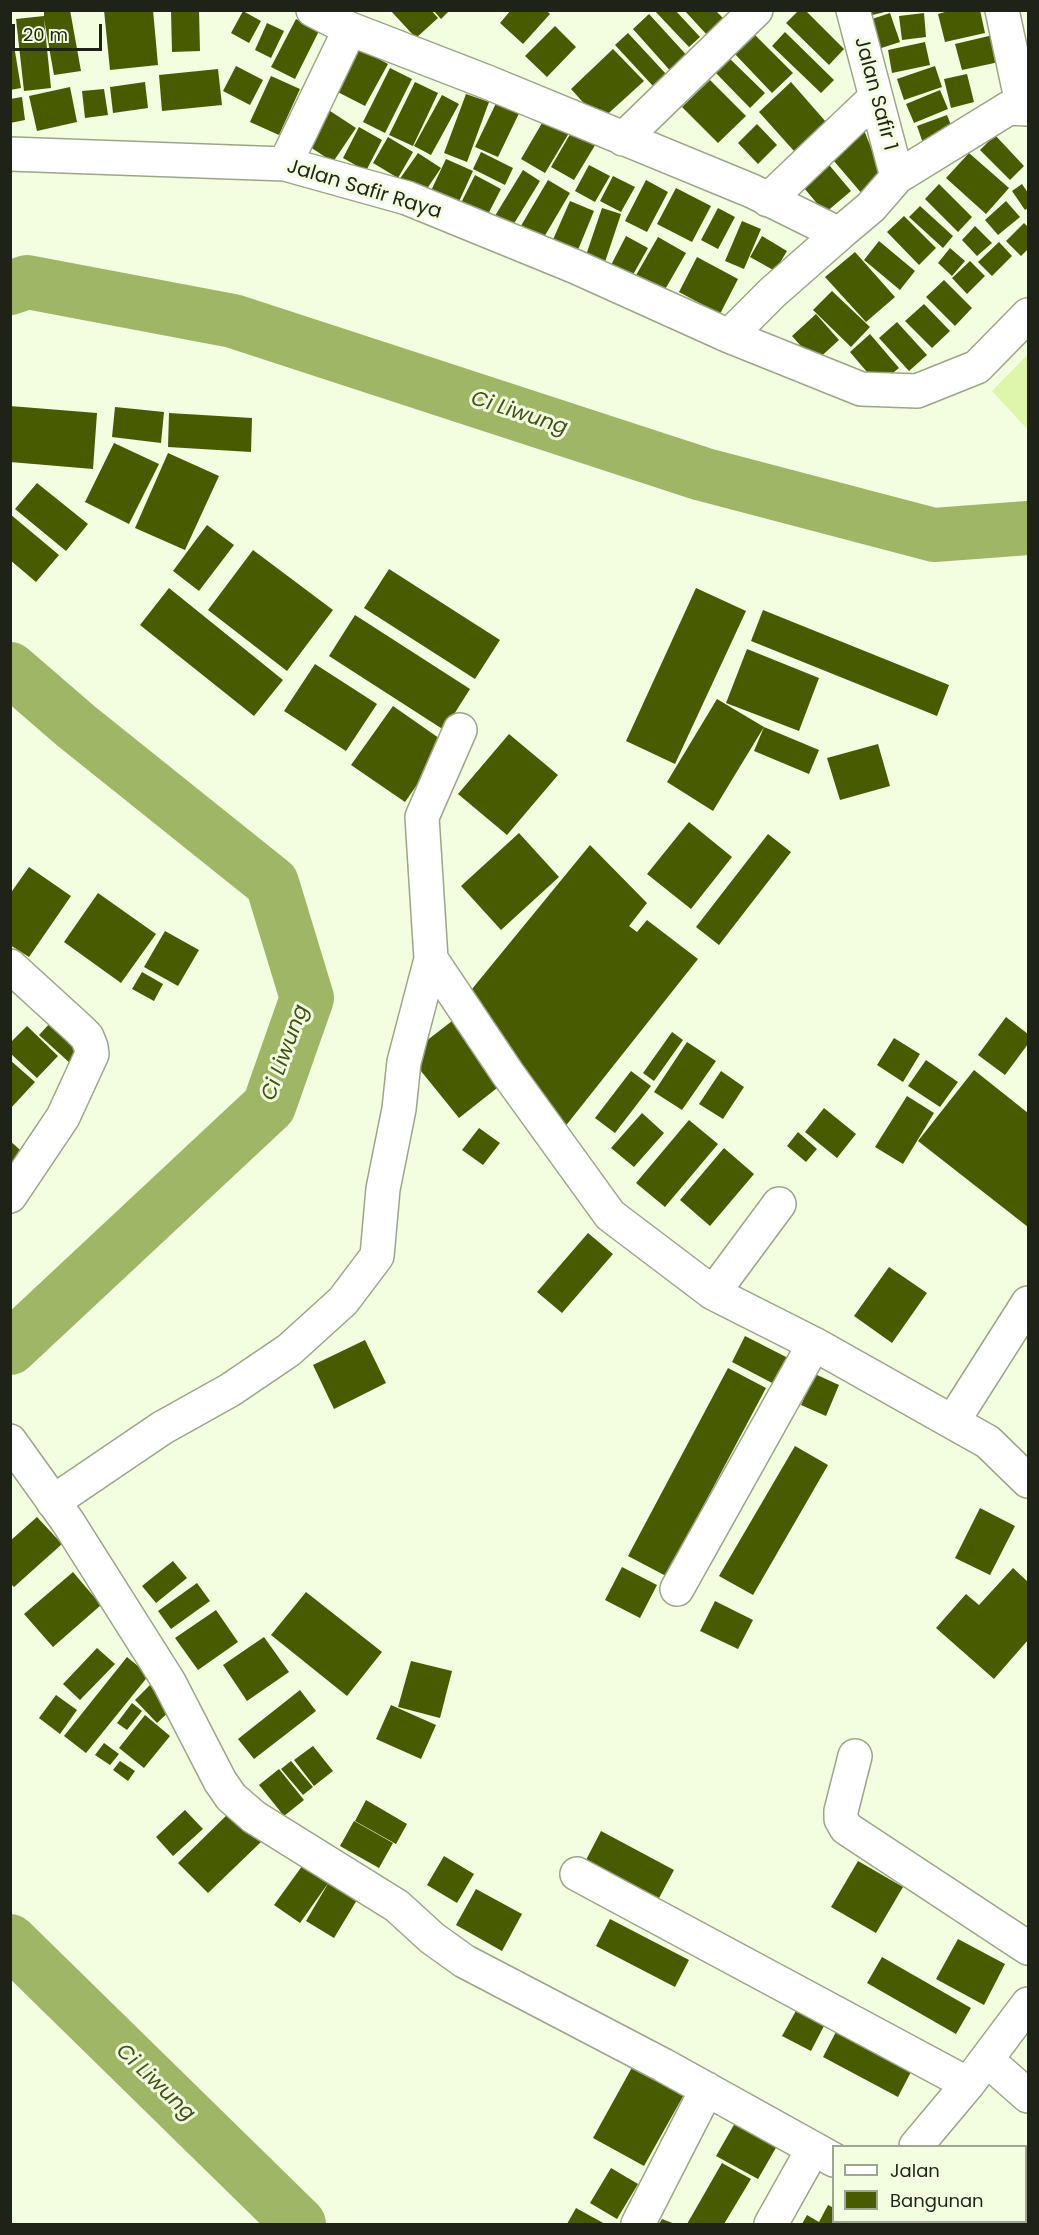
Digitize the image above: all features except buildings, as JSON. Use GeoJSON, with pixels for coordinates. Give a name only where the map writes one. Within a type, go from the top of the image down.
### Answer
{"type":"FeatureCollection","features":[{"type":"Feature","properties":{"kind":"street"},"geometry":{"type":"LineString","coordinates":[[623,139],[756,10]]}},
{"type":"Feature","properties":{"kind":"street","name":"Jalan Safir 1"},"geometry":{"type":"LineString","coordinates":[[853,10],[897,177]]}},
{"type":"Feature","properties":{"kind":"street"},"geometry":{"type":"LineString","coordinates":[[729,336],[772,293],[871,207],[897,177],[1009,108],[1026,108],[1002,10]]}},
{"type":"Feature","properties":{"kind":"street"},"geometry":{"type":"LineString","coordinates":[[285,164],[327,16],[752,191],[839,234]]}},
{"type":"Feature","properties":{"kind":"street"},"geometry":{"type":"LineString","coordinates":[[768,200],[876,97]]}},
{"type":"Feature","properties":{"kind":"street","name":"Jalan Safir Raya"},"geometry":{"type":"LineString","coordinates":[[10,154],[285,164],[407,198],[576,267],[729,336],[861,388],[916,391],[977,367],[1029,315]]}},
{"type":"Feature","properties":{"kind":"street"},"geometry":{"type":"LineString","coordinates":[[53,1502],[162,1428],[230,1390],[289,1350],[343,1301],[377,1256],[383,1189],[399,1109],[404,1062],[432,959],[422,817],[460,730]]}},
{"type":"Feature","properties":{"kind":"street"},"geometry":{"type":"LineString","coordinates":[[432,959],[508,1074],[610,1215],[713,1293],[814,1344],[953,1420],[988,1442],[1029,1481]]}},
{"type":"Feature","properties":{"kind":"street"},"geometry":{"type":"LineString","coordinates":[[10,966],[87,1037],[92,1054],[63,1117],[10,1196]]}},
{"type":"Feature","properties":{"kind":"street"},"geometry":{"type":"LineString","coordinates":[[713,1293],[779,1204]]}},
{"type":"Feature","properties":{"kind":"street"},"geometry":{"type":"LineString","coordinates":[[953,1420],[1029,1303]]}},
{"type":"Feature","properties":{"kind":"street"},"geometry":{"type":"LineString","coordinates":[[677,1589],[814,1344]]}},
{"type":"Feature","properties":{"kind":"street"},"geometry":{"type":"LineString","coordinates":[[10,1441],[97,1566],[169,1682],[220,1781],[231,1797],[254,1817],[397,1906],[432,1938],[464,1961],[707,2089],[823,2155],[771,2224]]}},
{"type":"Feature","properties":{"kind":"street"},"geometry":{"type":"LineString","coordinates":[[855,1755],[841,1811],[841,1819],[846,1828],[1029,1948]]}},
{"type":"Feature","properties":{"kind":"street"},"geometry":{"type":"LineString","coordinates":[[577,1874],[1029,2096]]}},
{"type":"Feature","properties":{"kind":"street"},"geometry":{"type":"LineString","coordinates":[[917,2145],[1029,2004]]}},
{"type":"Feature","properties":{"kind":"street"},"geometry":{"type":"LineString","coordinates":[[638,2224],[707,2089]]}},
{"type":"Feature","properties":{"kind":"green space"},"geometry":{"type":"Polygon","coordinates":[[[1028,354],[1028,430],[992,391],[1028,354]]]}},
{"type":"Feature","properties":{"kind":"waterway","name":"Ci Liwung"},"geometry":{"type":"LineString","coordinates":[[10,288],[27,282],[233,321],[702,474],[934,535],[1028,528]]}},
{"type":"Feature","properties":{"kind":"waterway","name":"Ci Liwung"},"geometry":{"type":"LineString","coordinates":[[10,669],[76,726],[272,883],[307,998],[269,1106],[10,1348]]}},
{"type":"Feature","properties":{"kind":"waterway","name":"Ci Liwung"},"geometry":{"type":"LineString","coordinates":[[10,1941],[299,2224]]}}]}
